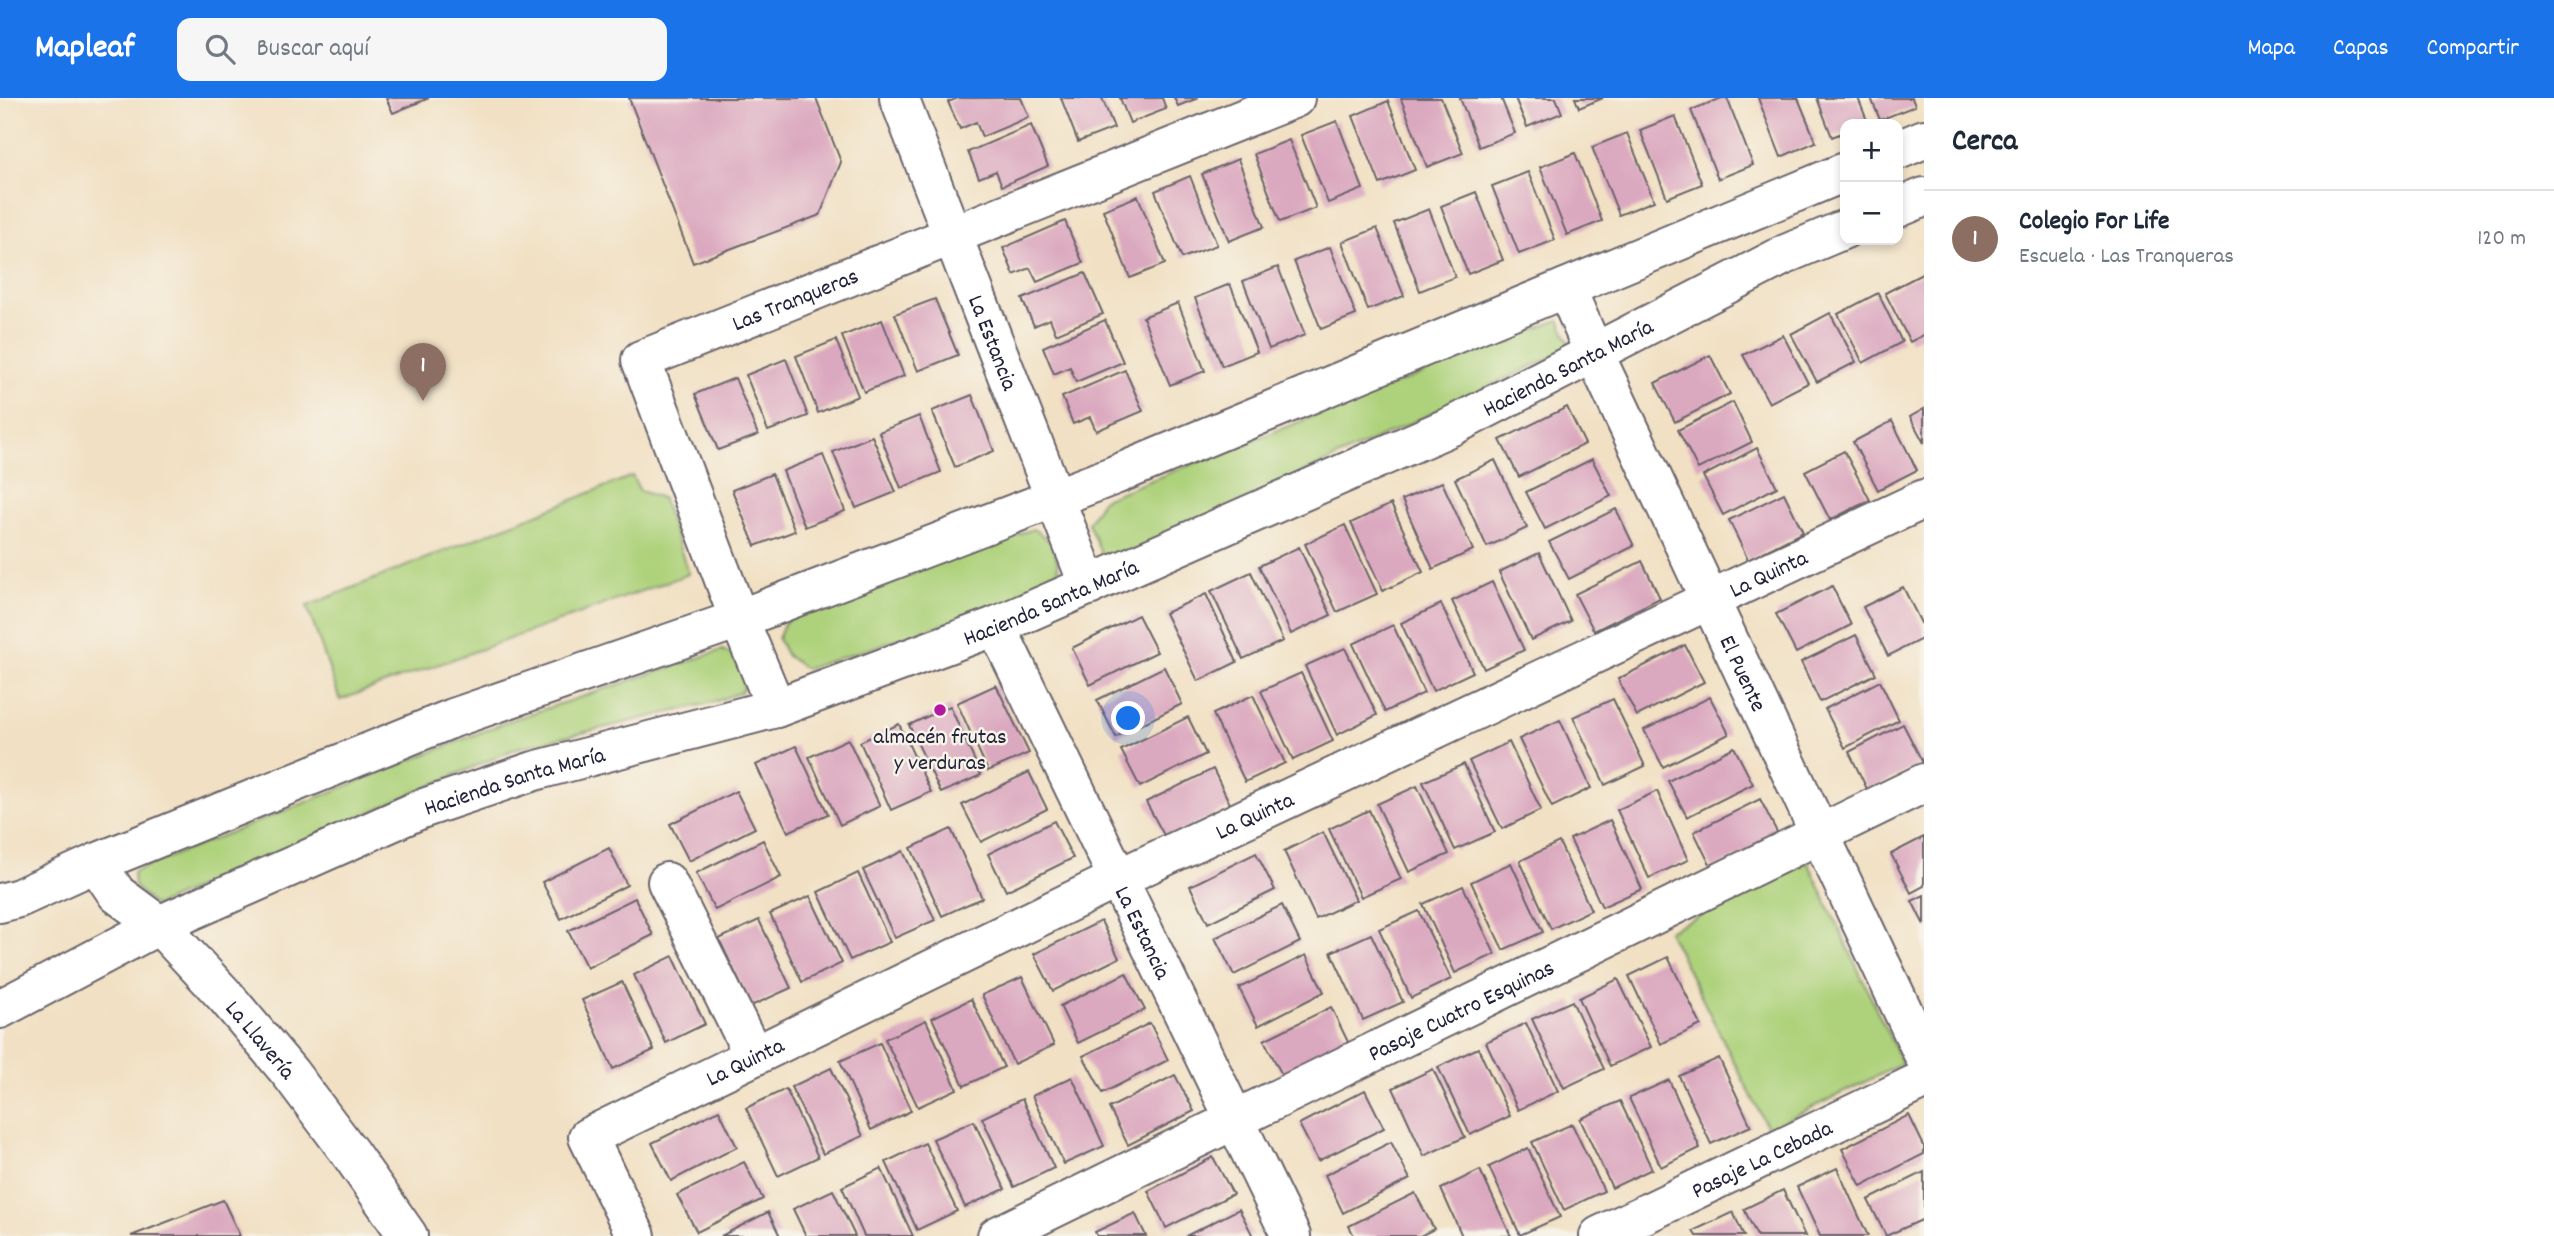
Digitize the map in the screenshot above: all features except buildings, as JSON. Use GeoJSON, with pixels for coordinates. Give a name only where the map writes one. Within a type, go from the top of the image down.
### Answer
{"type":"FeatureCollection","features":[{"type":"Feature","properties":{"kind":"street","name":"La Estancia"},"geometry":{"type":"LineString","coordinates":[[899,98],[1089,586]]}},
{"type":"Feature","properties":{"kind":"street","name":"Las Tranqueras"},"geometry":{"type":"LineString","coordinates":[[776,708],[738,619],[641,360],[1295,98]]}},
{"type":"Feature","properties":{"kind":"street"},"geometry":{"type":"LineString","coordinates":[[1903,148],[1924,139]]}},
{"type":"Feature","properties":{"kind":"street"},"geometry":{"type":"LineString","coordinates":[[0,903],[19,898],[96,863],[453,718],[738,619],[1055,498],[1840,174]]}},
{"type":"Feature","properties":{"kind":"street"},"geometry":{"type":"LineString","coordinates":[[1903,206],[1924,197]]}},
{"type":"Feature","properties":{"kind":"street","name":"Hacienda Santa María"},"geometry":{"type":"LineString","coordinates":[[0,1009],[159,925],[421,810],[534,771],[776,708],[996,626],[1454,425],[1788,253],[1840,231]]}},
{"type":"Feature","properties":{"kind":"street","name":"El Puente"},"geometry":{"type":"LineString","coordinates":[[1566,288],[1924,1056]]}},
{"type":"Feature","properties":{"kind":"street","name":"La Quinta"},"geometry":{"type":"LineString","coordinates":[[636,1236],[588,1137],[1117,879],[1924,499]]}},
{"type":"Feature","properties":{"kind":"street","name":"La Estancia"},"geometry":{"type":"LineString","coordinates":[[996,626],[1291,1236]]}},
{"type":"Feature","properties":{"kind":"street","name":"Pasaje Cuatro Esquinas"},"geometry":{"type":"LineString","coordinates":[[997,1236],[1924,783]]}},
{"type":"Feature","properties":{"kind":"street","name":"La Llavería"},"geometry":{"type":"LineString","coordinates":[[96,863],[117,894],[159,925],[226,997],[290,1073],[408,1236]]}},
{"type":"Feature","properties":{"kind":"street"},"geometry":{"type":"LineString","coordinates":[[667,882],[754,1056]]}},
{"type":"Feature","properties":{"kind":"street","name":"Pasaje La Cebada"},"geometry":{"type":"LineString","coordinates":[[1599,1236],[1924,1080]]}},
{"type":"Feature","properties":{"kind":"green space"},"geometry":{"type":"Polygon","coordinates":[[[1559,320],[1572,348],[1122,557],[1102,555],[1088,523],[1103,499],[1559,320]]]}},
{"type":"Feature","properties":{"kind":"green space"},"geometry":{"type":"Polygon","coordinates":[[[632,476],[640,491],[662,498],[689,574],[340,700],[307,606],[632,476]]]}},
{"type":"Feature","properties":{"kind":"green space"},"geometry":{"type":"Polygon","coordinates":[[[1033,529],[1053,547],[1059,574],[1040,593],[806,669],[787,656],[778,639],[785,622],[811,606],[1033,529]]]}},
{"type":"Feature","properties":{"kind":"green space"},"geometry":{"type":"Polygon","coordinates":[[[722,650],[741,659],[750,674],[741,692],[714,702],[517,748],[155,906],[134,886],[133,872],[162,860],[509,721],[722,650]]]}},
{"type":"Feature","properties":{"kind":"green space"},"geometry":{"type":"Polygon","coordinates":[[[1808,862],[1902,1064],[1768,1129],[1668,931],[1808,862]]]}},
{"type":"Feature","properties":{"kind":"place","name":"Colegio For Life"},"geometry":{"type":"Point","coordinates":[423,401]}},
{"type":"Feature","properties":{"kind":"place","name":"almacén frutas y verduras"},"geometry":{"type":"Point","coordinates":[940,710]}}]}
